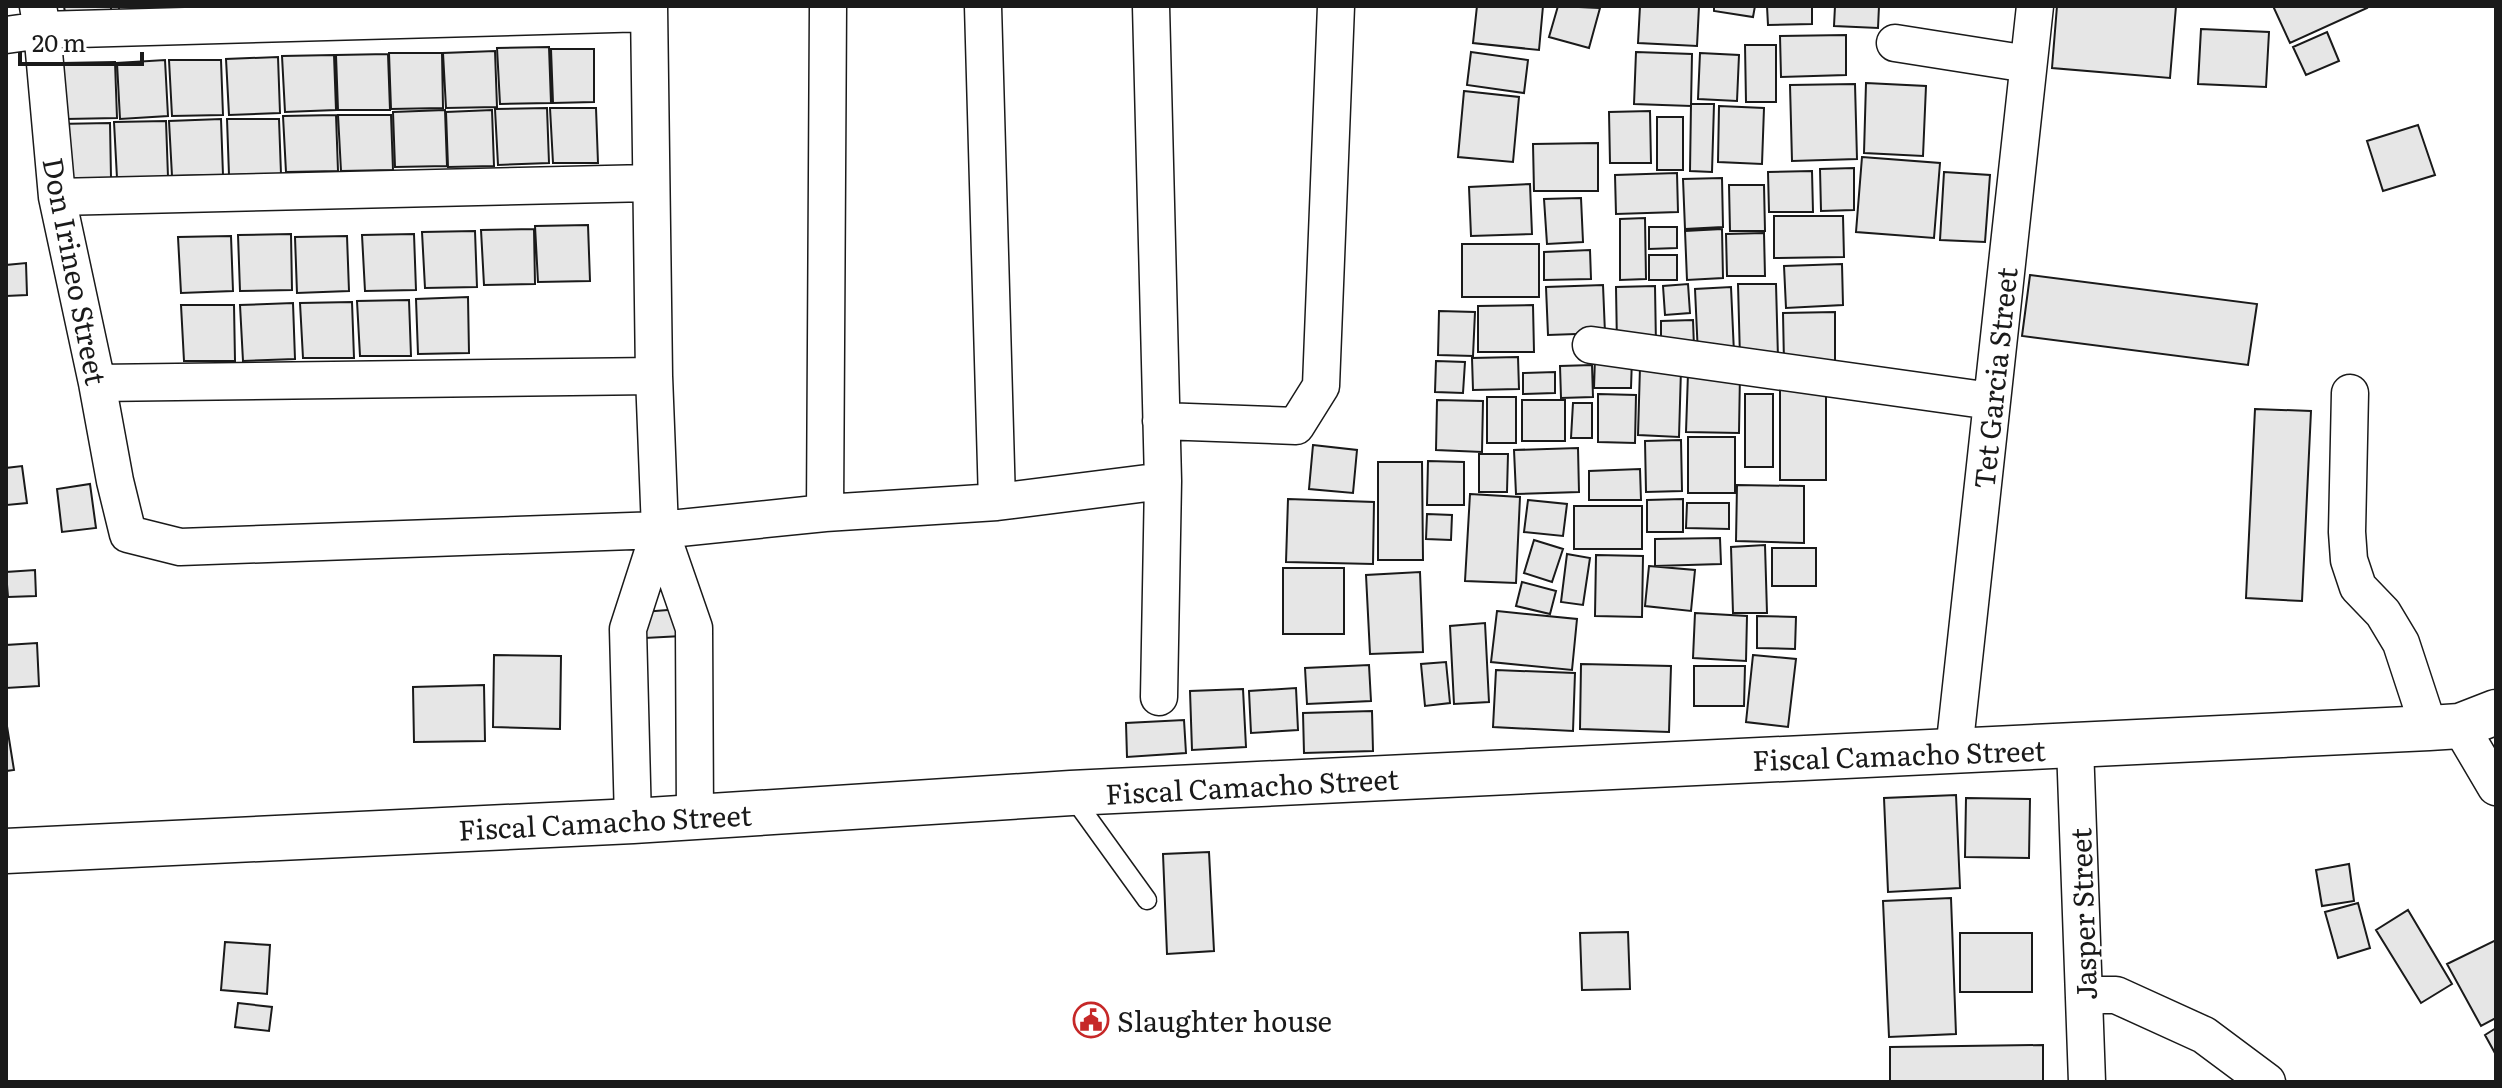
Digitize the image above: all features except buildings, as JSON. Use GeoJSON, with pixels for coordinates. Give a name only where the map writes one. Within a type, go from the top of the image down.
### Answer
{"type":"FeatureCollection","features":[{"type":"Feature","properties":{"kind":"street"},"geometry":{"type":"LineString","coordinates":[[825,513],[828,6]]}},
{"type":"Feature","properties":{"kind":"street"},"geometry":{"type":"LineString","coordinates":[[983,6],[997,502]]}},
{"type":"Feature","properties":{"kind":"street"},"geometry":{"type":"LineString","coordinates":[[1151,6],[1163,481],[1159,697]]}},
{"type":"Feature","properties":{"kind":"street"},"geometry":{"type":"LineString","coordinates":[[1161,421],[1296,426],[1321,386],[1336,6]]}},
{"type":"Feature","properties":{"kind":"street","name":"Tet Garcia Street"},"geometry":{"type":"LineString","coordinates":[[1954,751],[2035,6]]}},
{"type":"Feature","properties":{"kind":"street"},"geometry":{"type":"LineString","coordinates":[[6,35],[40,18],[649,9],[654,376],[660,530],[694,628],[695,817]]}},
{"type":"Feature","properties":{"kind":"street","name":"Don Irineo Street"},"geometry":{"type":"LineString","coordinates":[[40,18],[57,197],[128,534],[180,547],[660,530]]}},
{"type":"Feature","properties":{"kind":"street"},"geometry":{"type":"LineString","coordinates":[[1895,43],[2028,64]]}},
{"type":"Feature","properties":{"kind":"street"},"geometry":{"type":"LineString","coordinates":[[57,197],[650,183]]}},
{"type":"Feature","properties":{"kind":"street"},"geometry":{"type":"LineString","coordinates":[[1591,345],[1991,401]]}},
{"type":"Feature","properties":{"kind":"street"},"geometry":{"type":"LineString","coordinates":[[97,383],[654,376]]}},
{"type":"Feature","properties":{"kind":"street"},"geometry":{"type":"LineString","coordinates":[[2350,393],[2347,532],[2349,560],[2358,587],[2383,613],[2401,643],[2462,722],[2496,787]]}},
{"type":"Feature","properties":{"kind":"street"},"geometry":{"type":"LineString","coordinates":[[660,530],[825,513],[997,502],[1163,481]]}},
{"type":"Feature","properties":{"kind":"street"},"geometry":{"type":"LineString","coordinates":[[633,821],[628,629],[660,530]]}},
{"type":"Feature","properties":{"kind":"street","name":"Fiscal Camacho Street"},"geometry":{"type":"LineString","coordinates":[[6,851],[633,821],[1071,793],[2075,746],[2462,722]]}},
{"type":"Feature","properties":{"kind":"street","name":"Jasper Street"},"geometry":{"type":"LineString","coordinates":[[2075,746],[2087,1082]]}},
{"type":"Feature","properties":{"kind":"street"},"geometry":{"type":"LineString","coordinates":[[2085,999],[2116,995],[2204,1035],[2267,1082]]}},
{"type":"Feature","properties":{"kind":"lane"},"geometry":{"type":"LineString","coordinates":[[1071,793],[1147,900]]}},
{"type":"Feature","properties":{"kind":"place","name":"Slaughter house"},"geometry":{"type":"Point","coordinates":[1091,1020]}}]}
